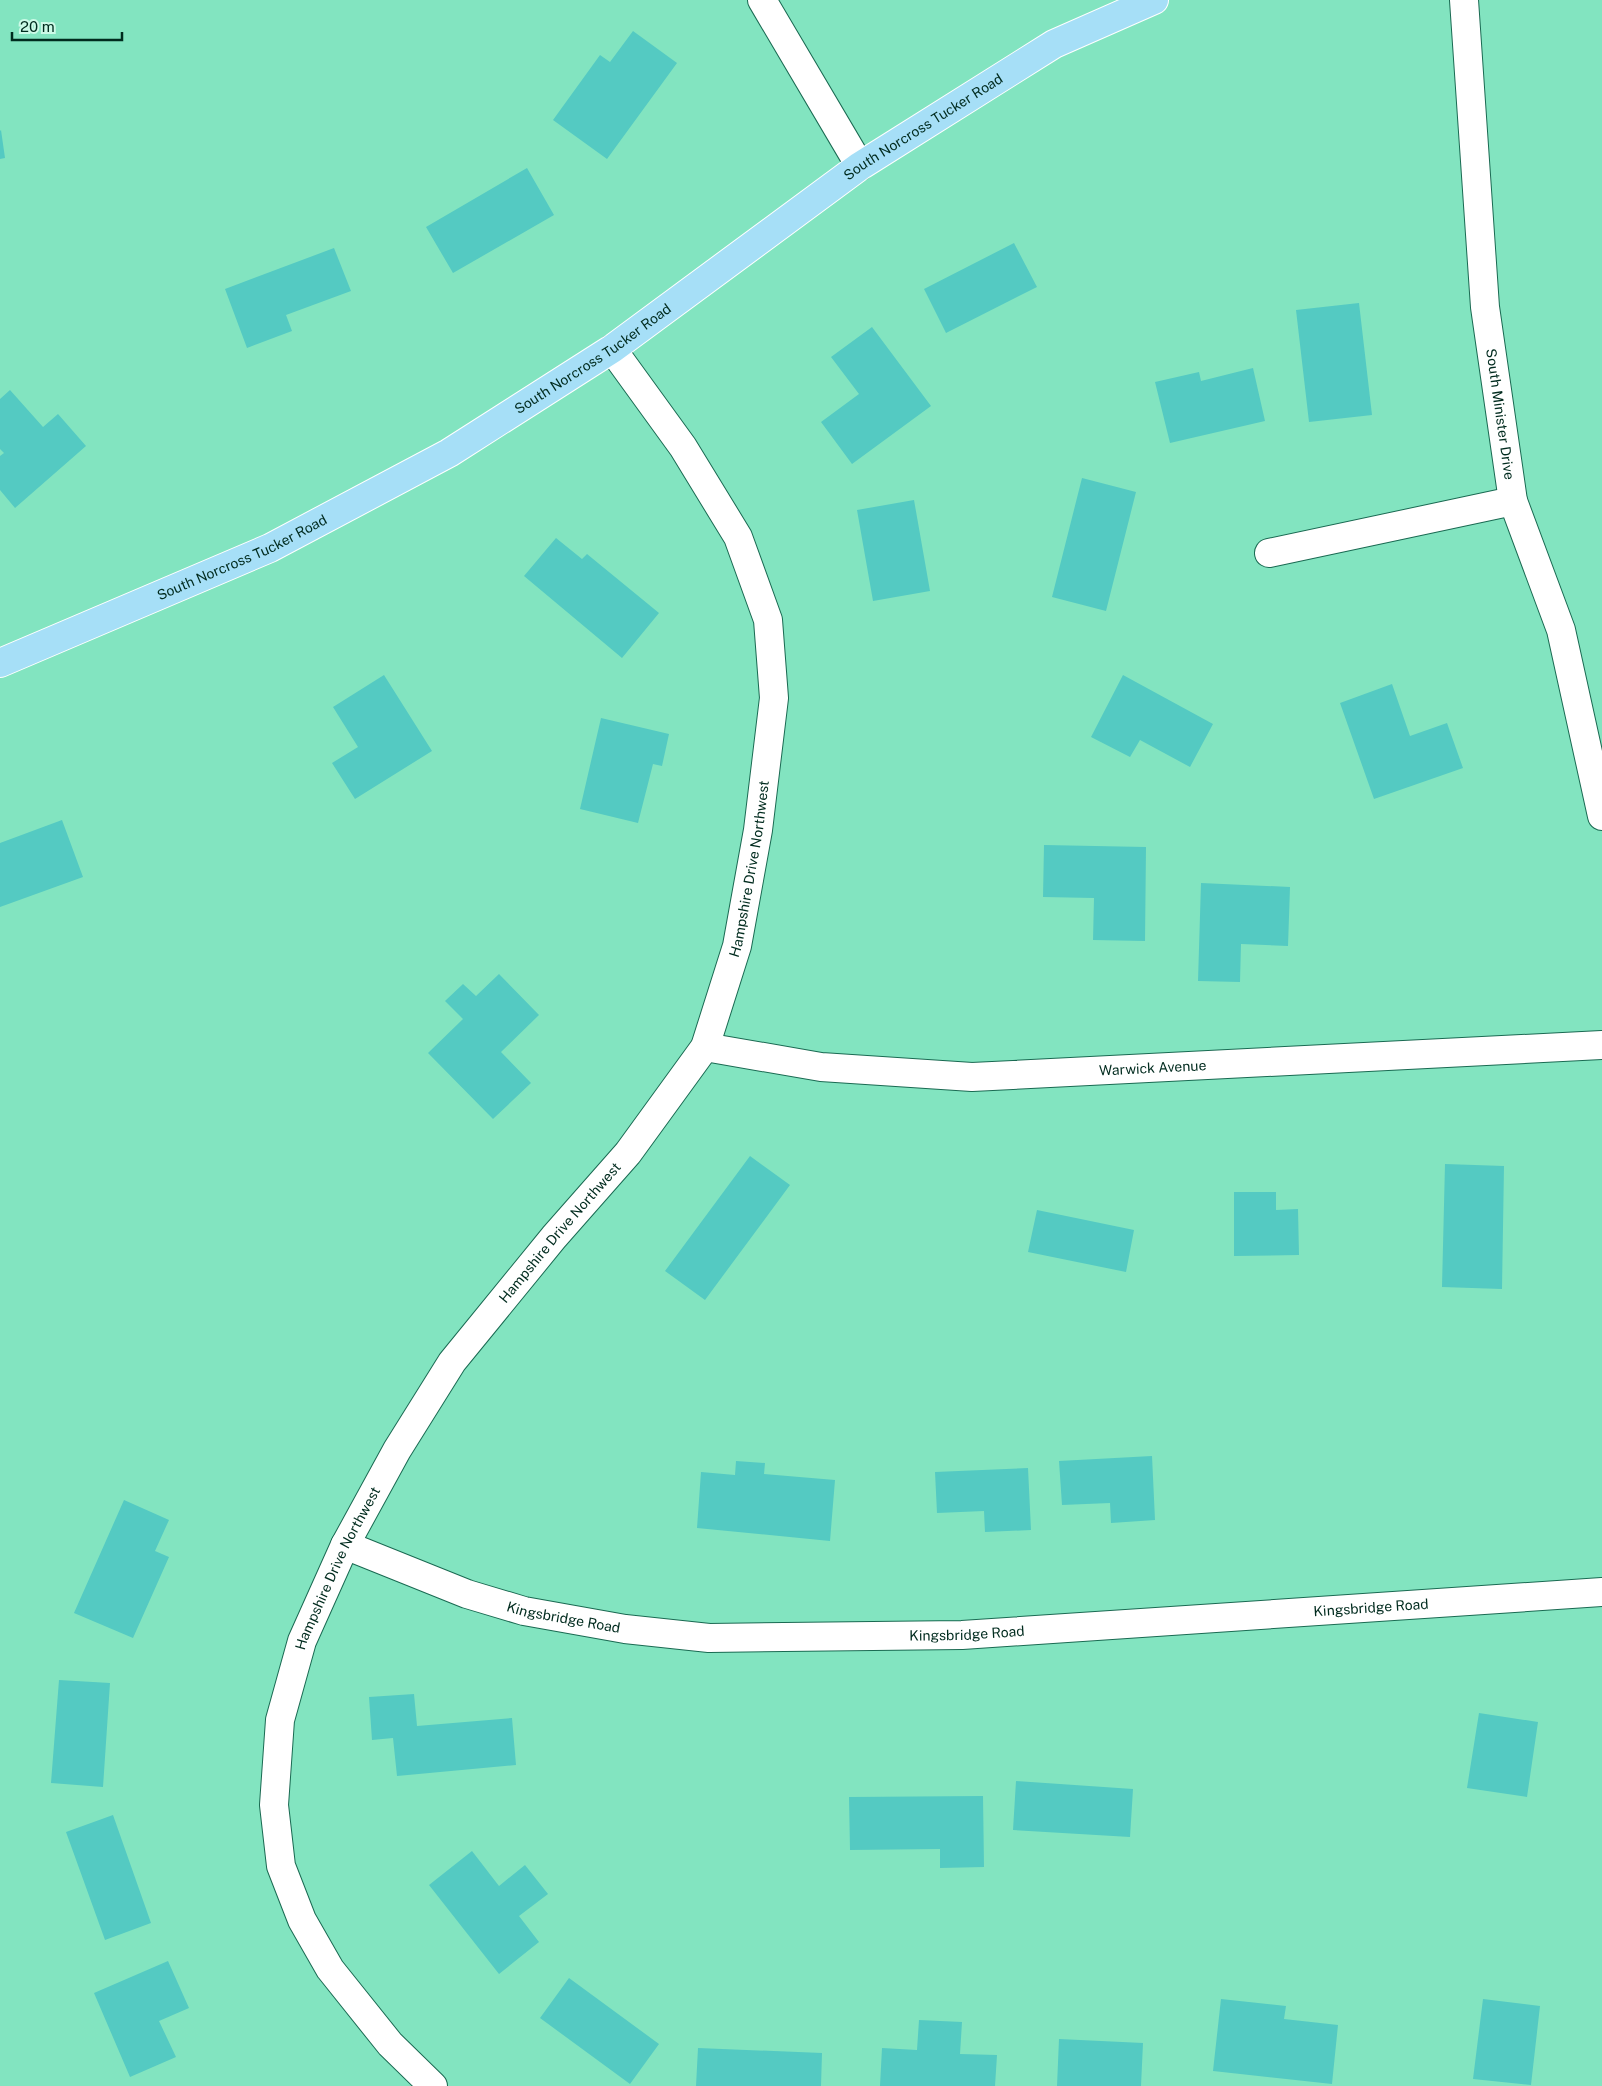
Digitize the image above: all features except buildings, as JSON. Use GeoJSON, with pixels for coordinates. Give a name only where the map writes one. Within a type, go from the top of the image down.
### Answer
{"type":"FeatureCollection","features":[{"type":"Feature","properties":{"kind":"main road","name":"South Norcross Tucker Road"},"geometry":{"type":"LineString","coordinates":[[0,663],[270,548],[449,454],[612,349],[860,166],[1054,44],[1154,0]]}},
{"type":"Feature","properties":{"kind":"street"},"geometry":{"type":"LineString","coordinates":[[762,0],[860,166]]}},
{"type":"Feature","properties":{"kind":"street","name":"South Minister Drive"},"geometry":{"type":"LineString","coordinates":[[1464,0],[1485,307],[1514,500],[1560,630],[1602,816]]}},
{"type":"Feature","properties":{"kind":"street","name":"Hampshire Drive Northwest"},"geometry":{"type":"LineString","coordinates":[[432,2086],[390,2044],[330,1968],[302,1920],[281,1866],[274,1805],[280,1720],[302,1641],[345,1545],[397,1450],[452,1362],[554,1237],[628,1153],[705,1047],[737,946],[758,830],[774,698],[768,620],[738,537],[683,447],[612,349]]}},
{"type":"Feature","properties":{"kind":"street"},"geometry":{"type":"LineString","coordinates":[[1269,553],[1514,500]]}},
{"type":"Feature","properties":{"kind":"street","name":"Warwick Avenue"},"geometry":{"type":"LineString","coordinates":[[705,1047],[821,1067],[972,1077],[1602,1045]]}},
{"type":"Feature","properties":{"kind":"street","name":"Kingsbridge Road"},"geometry":{"type":"LineString","coordinates":[[345,1545],[467,1594],[524,1611],[625,1629],[710,1638],[962,1635],[1602,1592]]}}]}
